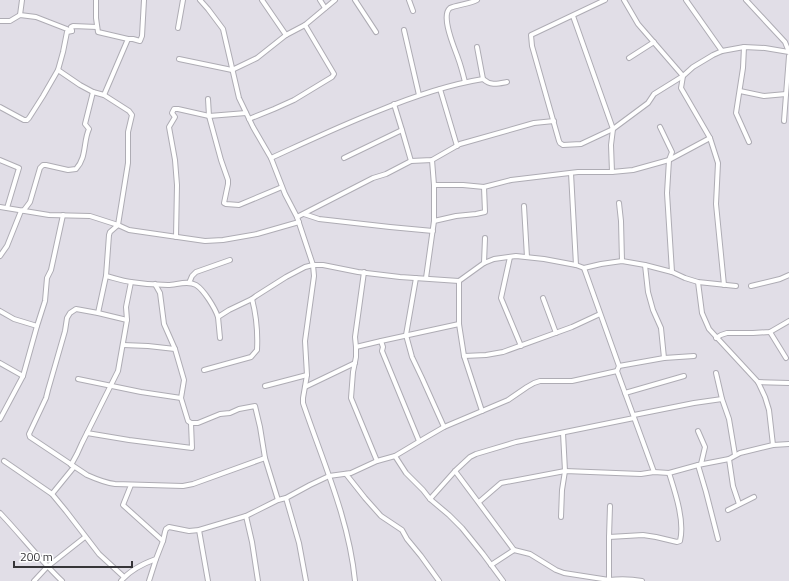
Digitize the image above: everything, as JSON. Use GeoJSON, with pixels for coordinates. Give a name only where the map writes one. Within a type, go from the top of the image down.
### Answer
{"type":"FeatureCollection","features":[{"type":"Feature","properties":{"kind":"street"},"geometry":{"type":"LineString","coordinates":[[20,15],[22,0]]}},
{"type":"Feature","properties":{"kind":"street"},"geometry":{"type":"LineString","coordinates":[[96,0],[97,31],[99,33],[128,40],[133,39],[140,41],[142,39],[144,0]]}},
{"type":"Feature","properties":{"kind":"street"},"geometry":{"type":"LineString","coordinates":[[178,28],[183,0]]}},
{"type":"Feature","properties":{"kind":"street"},"geometry":{"type":"LineString","coordinates":[[200,0],[223,29],[240,98],[249,119],[271,158],[282,187],[298,219],[313,265],[314,276],[305,341],[307,375],[303,403],[344,522],[352,557],[355,581]]}},
{"type":"Feature","properties":{"kind":"street"},"geometry":{"type":"LineString","coordinates":[[262,0],[286,36]]}},
{"type":"Feature","properties":{"kind":"street"},"geometry":{"type":"LineString","coordinates":[[320,0],[325,8]]}},
{"type":"Feature","properties":{"kind":"street"},"geometry":{"type":"LineString","coordinates":[[180,59],[232,70],[257,58],[286,36],[305,25],[335,0]]}},
{"type":"Feature","properties":{"kind":"street"},"geometry":{"type":"LineString","coordinates":[[355,0],[376,32]]}},
{"type":"Feature","properties":{"kind":"street"},"geometry":{"type":"LineString","coordinates":[[408,0],[413,11]]}},
{"type":"Feature","properties":{"kind":"street"},"geometry":{"type":"LineString","coordinates":[[465,82],[450,35],[447,13],[450,8],[477,0]]}},
{"type":"Feature","properties":{"kind":"street"},"geometry":{"type":"LineString","coordinates":[[605,0],[531,35],[532,46],[560,143],[563,145],[581,144],[613,129],[648,103],[654,94],[683,76],[693,67],[713,54],[731,48],[744,47],[765,48],[789,52]]}},
{"type":"Feature","properties":{"kind":"street"},"geometry":{"type":"LineString","coordinates":[[624,0],[638,24],[683,76],[682,88],[710,138],[718,163],[716,204],[724,285]]}},
{"type":"Feature","properties":{"kind":"street"},"geometry":{"type":"LineString","coordinates":[[686,0],[722,51]]}},
{"type":"Feature","properties":{"kind":"street"},"geometry":{"type":"LineString","coordinates":[[746,0],[785,42],[789,52]]}},
{"type":"Feature","properties":{"kind":"street"},"geometry":{"type":"LineString","coordinates":[[0,21],[10,21],[20,15],[36,17],[72,31]]}},
{"type":"Feature","properties":{"kind":"street"},"geometry":{"type":"LineString","coordinates":[[573,16],[613,129],[611,145],[612,172]]}},
{"type":"Feature","properties":{"kind":"street"},"geometry":{"type":"LineString","coordinates":[[249,119],[294,100],[332,77],[334,74],[305,25]]}},
{"type":"Feature","properties":{"kind":"street"},"geometry":{"type":"LineString","coordinates":[[72,31],[71,27],[73,26],[97,27]]}},
{"type":"Feature","properties":{"kind":"street"},"geometry":{"type":"LineString","coordinates":[[404,30],[419,95]]}},
{"type":"Feature","properties":{"kind":"street"},"geometry":{"type":"LineString","coordinates":[[0,107],[24,120],[29,118],[58,70],[67,32],[72,31]]}},
{"type":"Feature","properties":{"kind":"street"},"geometry":{"type":"LineString","coordinates":[[104,95],[128,40]]}},
{"type":"Feature","properties":{"kind":"street"},"geometry":{"type":"LineString","coordinates":[[629,58],[654,42]]}},
{"type":"Feature","properties":{"kind":"street"},"geometry":{"type":"LineString","coordinates":[[476,47],[483,80]]}},
{"type":"Feature","properties":{"kind":"street"},"geometry":{"type":"LineString","coordinates":[[744,47],[743,68],[736,113],[749,142]]}},
{"type":"Feature","properties":{"kind":"street"},"geometry":{"type":"LineString","coordinates":[[784,121],[789,56]]}},
{"type":"Feature","properties":{"kind":"street"},"geometry":{"type":"LineString","coordinates":[[58,70],[94,92],[104,95],[130,111],[132,115],[128,132],[128,163],[118,225],[110,232],[109,235],[106,276],[98,313]]}},
{"type":"Feature","properties":{"kind":"street"},"geometry":{"type":"LineString","coordinates":[[271,158],[336,128],[419,95],[465,82],[483,80],[492,84],[507,82]]}},
{"type":"Feature","properties":{"kind":"street"},"geometry":{"type":"LineString","coordinates":[[440,89],[457,146]]}},
{"type":"Feature","properties":{"kind":"street"},"geometry":{"type":"LineString","coordinates":[[740,91],[764,96],[786,94]]}},
{"type":"Feature","properties":{"kind":"street"},"geometry":{"type":"LineString","coordinates":[[0,256],[7,246],[21,211],[24,210],[30,202],[40,168],[46,165],[68,170],[76,169],[81,164],[89,129],[85,124],[94,92]]}},
{"type":"Feature","properties":{"kind":"street"},"geometry":{"type":"LineString","coordinates":[[208,99],[209,116],[228,180],[224,203],[238,205],[282,187]]}},
{"type":"Feature","properties":{"kind":"street"},"geometry":{"type":"LineString","coordinates":[[394,104],[411,161]]}},
{"type":"Feature","properties":{"kind":"street"},"geometry":{"type":"LineString","coordinates":[[176,237],[177,186],[175,160],[169,128],[174,117],[172,113],[174,110],[178,109],[209,116],[246,113]]}},
{"type":"Feature","properties":{"kind":"street"},"geometry":{"type":"LineString","coordinates":[[0,207],[49,215],[90,216],[118,225],[128,230],[205,241],[223,240],[257,234],[298,219],[303,214],[373,178],[386,174],[411,161],[432,160],[460,144],[534,123],[554,121]]}},
{"type":"Feature","properties":{"kind":"street"},"geometry":{"type":"LineString","coordinates":[[660,127],[672,152],[669,160],[668,193],[672,272]]}},
{"type":"Feature","properties":{"kind":"street"},"geometry":{"type":"LineString","coordinates":[[344,158],[402,130]]}},
{"type":"Feature","properties":{"kind":"street"},"geometry":{"type":"LineString","coordinates":[[434,186],[463,185],[484,187],[511,180],[578,172],[612,172],[632,170],[669,160],[710,138]]}},
{"type":"Feature","properties":{"kind":"street"},"geometry":{"type":"LineString","coordinates":[[0,160],[19,168],[7,208]]}},
{"type":"Feature","properties":{"kind":"street"},"geometry":{"type":"LineString","coordinates":[[426,278],[434,221],[432,160]]}},
{"type":"Feature","properties":{"kind":"street"},"geometry":{"type":"LineString","coordinates":[[571,173],[576,265]]}},
{"type":"Feature","properties":{"kind":"street"},"geometry":{"type":"LineString","coordinates":[[434,221],[485,212],[484,187]]}},
{"type":"Feature","properties":{"kind":"street"},"geometry":{"type":"LineString","coordinates":[[619,203],[622,261]]}},
{"type":"Feature","properties":{"kind":"street"},"geometry":{"type":"LineString","coordinates":[[524,206],[527,257]]}},
{"type":"Feature","properties":{"kind":"street"},"geometry":{"type":"LineString","coordinates":[[303,214],[319,219],[433,231]]}},
{"type":"Feature","properties":{"kind":"street"},"geometry":{"type":"LineString","coordinates":[[0,419],[23,376],[45,301],[47,278],[51,270],[63,215]]}},
{"type":"Feature","properties":{"kind":"street"},"geometry":{"type":"LineString","coordinates":[[484,263],[485,238]]}},
{"type":"Feature","properties":{"kind":"street"},"geometry":{"type":"LineString","coordinates":[[218,318],[229,310],[252,299],[286,277],[313,265],[323,265],[358,272],[400,277],[459,281],[484,263],[494,259],[516,256],[544,258],[584,268],[622,261],[646,265],[672,272],[698,282],[736,286]]}},
{"type":"Feature","properties":{"kind":"street"},"geometry":{"type":"LineString","coordinates":[[510,257],[501,298],[521,346]]}},
{"type":"Feature","properties":{"kind":"street"},"geometry":{"type":"LineString","coordinates":[[189,283],[192,276],[196,272],[230,260]]}},
{"type":"Feature","properties":{"kind":"street"},"geometry":{"type":"LineString","coordinates":[[646,265],[648,292],[653,310],[661,328],[664,358]]}},
{"type":"Feature","properties":{"kind":"street"},"geometry":{"type":"LineString","coordinates":[[584,268],[619,366],[617,371],[654,472]]}},
{"type":"Feature","properties":{"kind":"street"},"geometry":{"type":"LineString","coordinates":[[364,272],[355,336],[355,363],[351,398],[377,461]]}},
{"type":"Feature","properties":{"kind":"street"},"geometry":{"type":"LineString","coordinates":[[751,286],[780,279],[789,275]]}},
{"type":"Feature","properties":{"kind":"street"},"geometry":{"type":"LineString","coordinates":[[106,276],[131,282],[169,285],[189,283],[195,284],[202,290],[216,312],[220,338]]}},
{"type":"Feature","properties":{"kind":"street"},"geometry":{"type":"LineString","coordinates":[[416,278],[406,335],[412,357],[444,427]]}},
{"type":"Feature","properties":{"kind":"street"},"geometry":{"type":"LineString","coordinates":[[459,281],[459,324],[464,356],[482,411]]}},
{"type":"Feature","properties":{"kind":"street"},"geometry":{"type":"LineString","coordinates":[[52,494],[73,466],[118,371],[127,320],[126,307],[131,282]]}},
{"type":"Feature","properties":{"kind":"street"},"geometry":{"type":"LineString","coordinates":[[698,282],[702,313],[709,330],[758,382],[765,397],[769,410],[773,445]]}},
{"type":"Feature","properties":{"kind":"street"},"geometry":{"type":"LineString","coordinates":[[88,433],[192,448],[191,423],[188,421],[182,398],[184,380],[175,349],[164,324],[160,294],[155,284]]}},
{"type":"Feature","properties":{"kind":"street"},"geometry":{"type":"LineString","coordinates":[[543,298],[556,333]]}},
{"type":"Feature","properties":{"kind":"street"},"geometry":{"type":"LineString","coordinates":[[204,370],[251,357],[257,350],[258,334],[252,299]]}},
{"type":"Feature","properties":{"kind":"street"},"geometry":{"type":"LineString","coordinates":[[127,320],[76,309],[70,313],[67,318],[65,331],[46,398],[29,434],[30,437],[87,475],[108,483],[183,486],[193,484],[265,458]]}},
{"type":"Feature","properties":{"kind":"street"},"geometry":{"type":"LineString","coordinates":[[0,311],[14,319],[37,326]]}},
{"type":"Feature","properties":{"kind":"street"},"geometry":{"type":"LineString","coordinates":[[464,356],[495,354],[521,346],[572,327],[600,314]]}},
{"type":"Feature","properties":{"kind":"street"},"geometry":{"type":"LineString","coordinates":[[716,338],[721,334],[727,333],[770,332],[789,321]]}},
{"type":"Feature","properties":{"kind":"street"},"geometry":{"type":"LineString","coordinates":[[356,347],[459,324]]}},
{"type":"Feature","properties":{"kind":"street"},"geometry":{"type":"LineString","coordinates":[[770,332],[786,358]]}},
{"type":"Feature","properties":{"kind":"street"},"geometry":{"type":"LineString","coordinates":[[381,341],[383,347],[382,351],[419,441]]}},
{"type":"Feature","properties":{"kind":"street"},"geometry":{"type":"LineString","coordinates":[[123,345],[175,349]]}},
{"type":"Feature","properties":{"kind":"street"},"geometry":{"type":"LineString","coordinates":[[619,366],[664,358],[694,356]]}},
{"type":"Feature","properties":{"kind":"street"},"geometry":{"type":"LineString","coordinates":[[0,363],[23,376]]}},
{"type":"Feature","properties":{"kind":"street"},"geometry":{"type":"LineString","coordinates":[[305,387],[355,363]]}},
{"type":"Feature","properties":{"kind":"street"},"geometry":{"type":"LineString","coordinates":[[149,581],[166,529],[168,528],[189,531],[199,530],[246,516],[329,476],[351,473],[377,461],[394,456],[444,427],[508,400],[527,387],[540,381],[572,381],[617,371]]}},
{"type":"Feature","properties":{"kind":"street"},"geometry":{"type":"LineString","coordinates":[[716,373],[722,400],[729,419],[735,455]]}},
{"type":"Feature","properties":{"kind":"street"},"geometry":{"type":"LineString","coordinates":[[265,386],[307,375]]}},
{"type":"Feature","properties":{"kind":"street"},"geometry":{"type":"LineString","coordinates":[[625,393],[684,376]]}},
{"type":"Feature","properties":{"kind":"street"},"geometry":{"type":"LineString","coordinates":[[78,379],[141,392],[182,398]]}},
{"type":"Feature","properties":{"kind":"street"},"geometry":{"type":"LineString","coordinates":[[758,382],[789,383]]}},
{"type":"Feature","properties":{"kind":"street"},"geometry":{"type":"LineString","coordinates":[[430,498],[470,457],[482,452],[516,442],[564,433],[694,403],[722,400]]}},
{"type":"Feature","properties":{"kind":"street"},"geometry":{"type":"LineString","coordinates":[[191,423],[198,423],[220,414],[230,413],[239,409],[255,406],[265,458],[278,500]]}},
{"type":"Feature","properties":{"kind":"street"},"geometry":{"type":"LineString","coordinates":[[698,431],[705,447],[700,465],[718,539]]}},
{"type":"Feature","properties":{"kind":"street"},"geometry":{"type":"LineString","coordinates":[[561,517],[562,490],[565,471],[564,433]]}},
{"type":"Feature","properties":{"kind":"street"},"geometry":{"type":"LineString","coordinates":[[479,502],[501,483],[565,471],[641,474],[654,472],[669,473],[700,465],[729,460],[740,453],[773,445],[789,444]]}},
{"type":"Feature","properties":{"kind":"street"},"geometry":{"type":"LineString","coordinates":[[394,456],[406,473],[462,528],[502,581]]}},
{"type":"Feature","properties":{"kind":"street"},"geometry":{"type":"LineString","coordinates":[[729,460],[733,486],[740,504]]}},
{"type":"Feature","properties":{"kind":"street"},"geometry":{"type":"LineString","coordinates":[[4,461],[52,494],[99,554],[124,577]]}},
{"type":"Feature","properties":{"kind":"street"},"geometry":{"type":"LineString","coordinates":[[455,471],[514,550],[530,554],[556,570],[564,573],[608,580],[616,579],[642,581]]}},
{"type":"Feature","properties":{"kind":"street"},"geometry":{"type":"LineString","coordinates":[[609,537],[643,535],[677,542],[680,541],[682,529],[678,503],[669,473]]}},
{"type":"Feature","properties":{"kind":"street"},"geometry":{"type":"LineString","coordinates":[[346,474],[382,516],[402,530],[440,581]]}},
{"type":"Feature","properties":{"kind":"street"},"geometry":{"type":"LineString","coordinates":[[131,485],[123,505],[163,541]]}},
{"type":"Feature","properties":{"kind":"street"},"geometry":{"type":"LineString","coordinates":[[728,510],[754,497]]}},
{"type":"Feature","properties":{"kind":"street"},"geometry":{"type":"LineString","coordinates":[[286,498],[299,543],[306,581]]}},
{"type":"Feature","properties":{"kind":"street"},"geometry":{"type":"LineString","coordinates":[[608,580],[610,506]]}},
{"type":"Feature","properties":{"kind":"street"},"geometry":{"type":"LineString","coordinates":[[0,513],[20,534],[47,567],[62,581]]}},
{"type":"Feature","properties":{"kind":"street"},"geometry":{"type":"LineString","coordinates":[[246,516],[258,581]]}},
{"type":"Feature","properties":{"kind":"street"},"geometry":{"type":"LineString","coordinates":[[199,530],[208,581]]}},
{"type":"Feature","properties":{"kind":"street"},"geometry":{"type":"LineString","coordinates":[[34,581],[47,567],[85,537]]}},
{"type":"Feature","properties":{"kind":"street"},"geometry":{"type":"LineString","coordinates":[[491,565],[514,550]]}},
{"type":"Feature","properties":{"kind":"street"},"geometry":{"type":"LineString","coordinates":[[121,581],[137,567],[156,559]]}}]}
